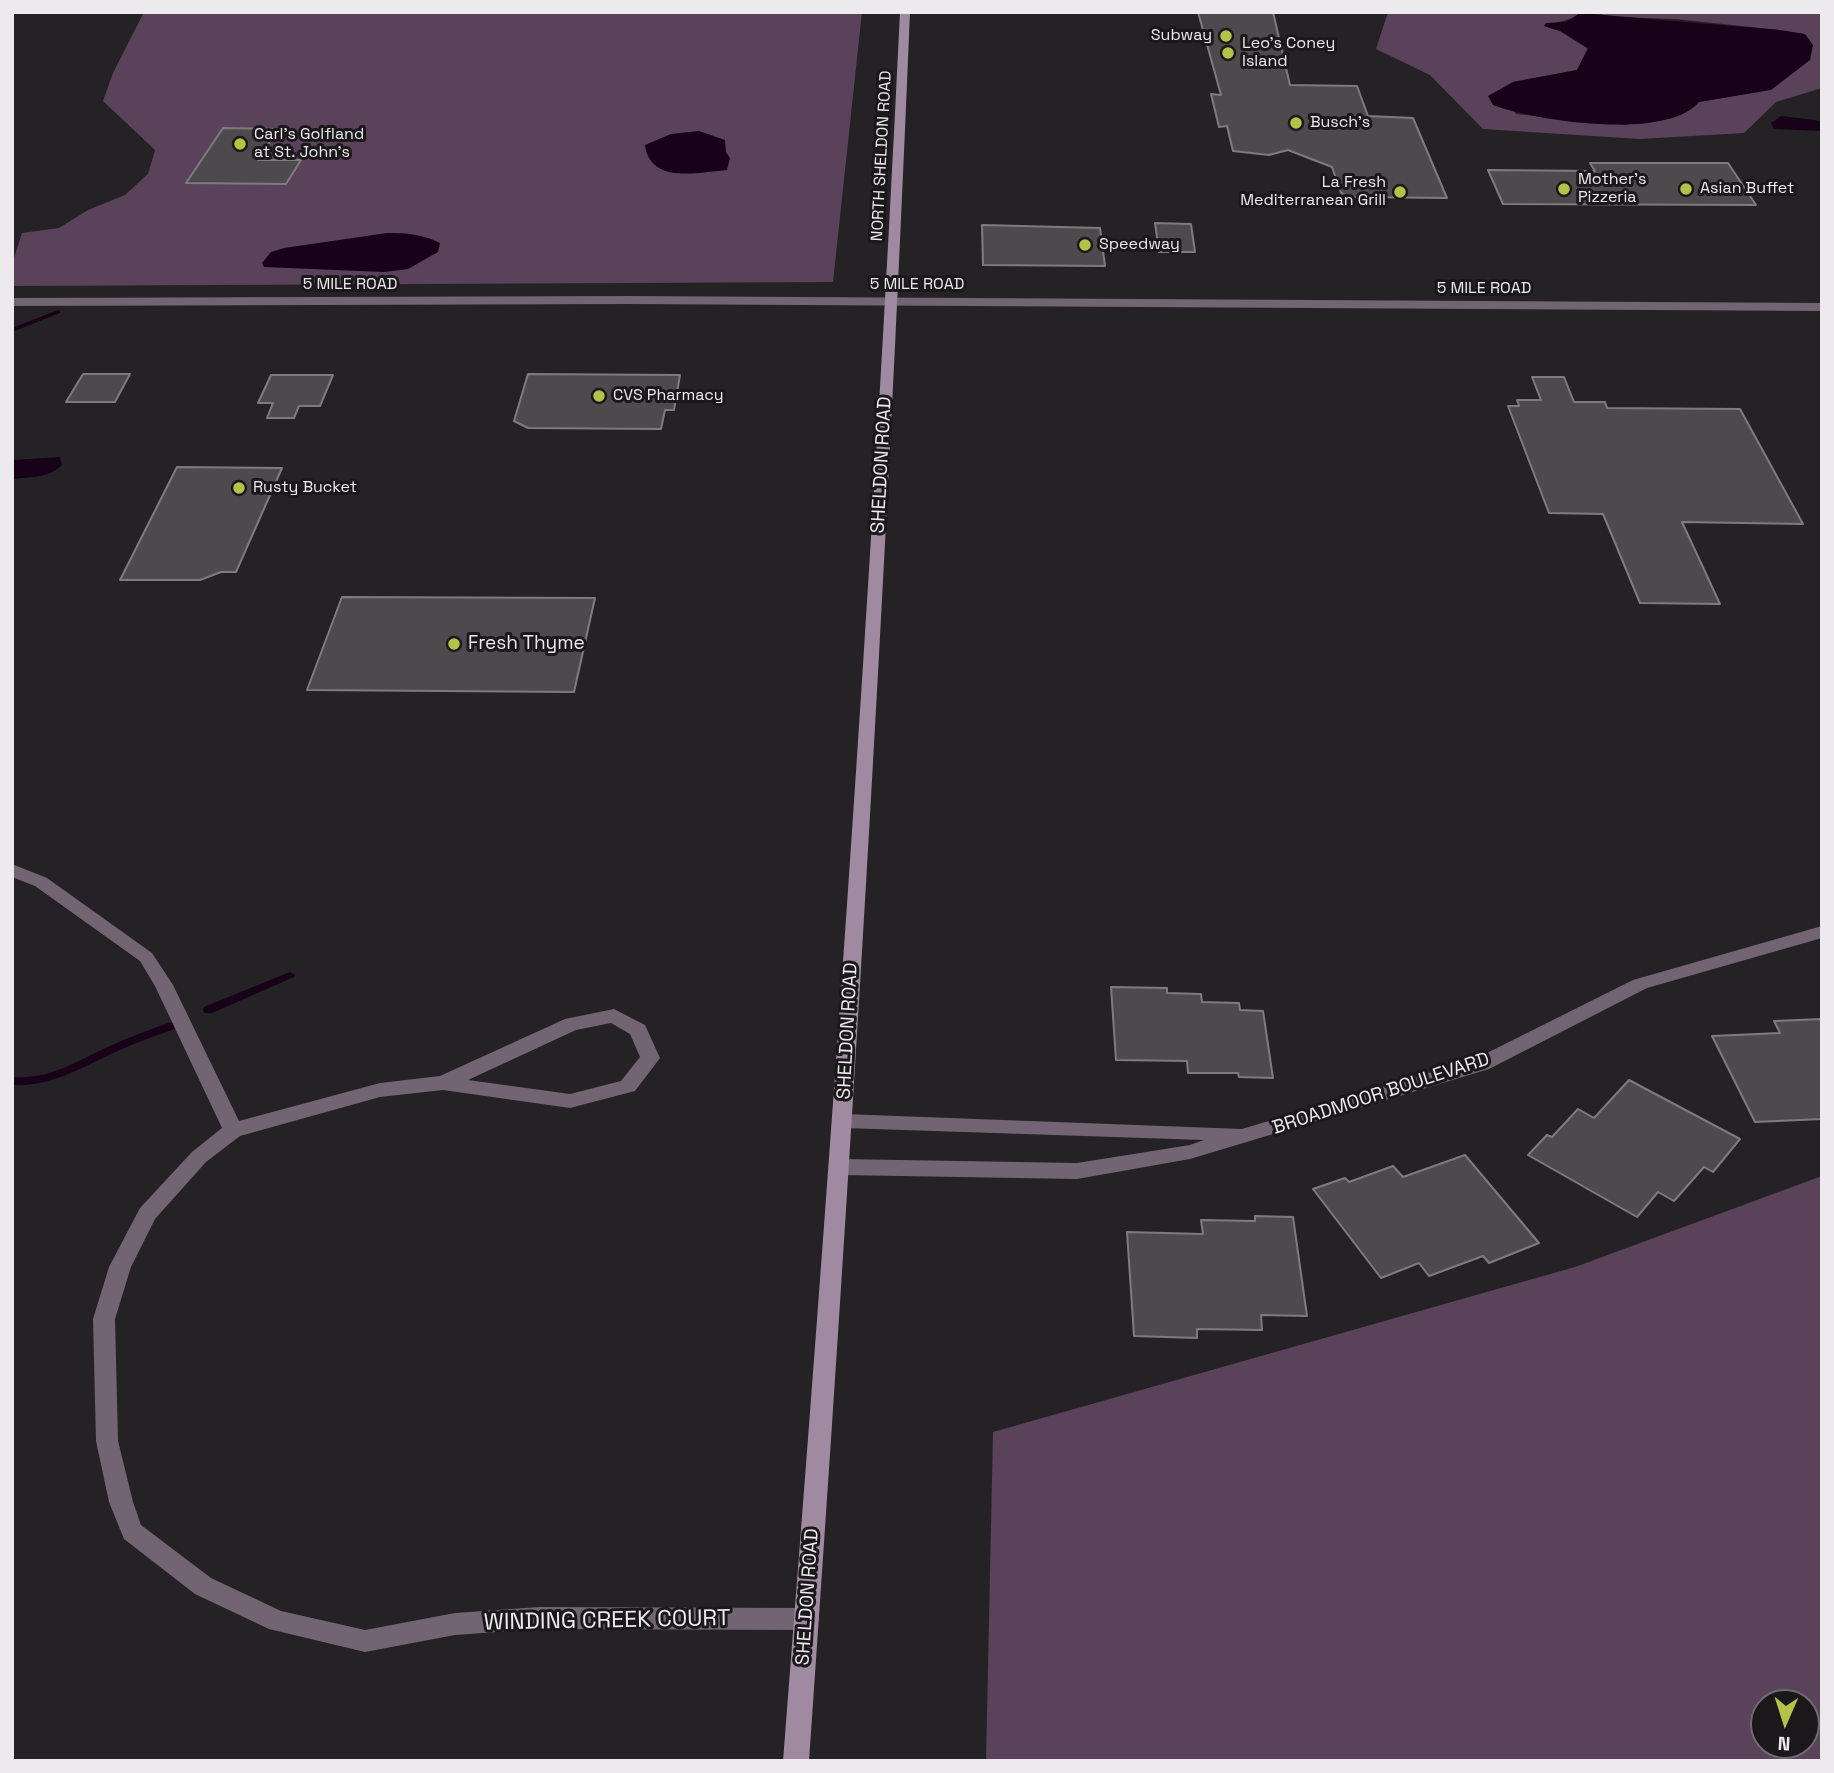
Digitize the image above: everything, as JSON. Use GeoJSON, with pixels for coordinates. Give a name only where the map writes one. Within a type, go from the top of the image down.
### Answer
{"type":"FeatureCollection","features":[{"type":"Feature","properties":{"kind":"main road","name":"NORTH SHELDON ROAD"},"geometry":{"type":"LineString","coordinates":[[892,301],[905,12]]}},
{"type":"Feature","properties":{"kind":"main road","name":"SHELDON ROAD"},"geometry":{"type":"LineString","coordinates":[[796,1761],[841,1167],[892,301]]}},
{"type":"Feature","properties":{"kind":"street","name":"5 MILE ROAD"},"geometry":{"type":"LineString","coordinates":[[12,302],[892,301],[1822,307]]}},
{"type":"Feature","properties":{"kind":"street"},"geometry":{"type":"LineString","coordinates":[[12,870],[41,882],[146,957],[164,985],[233,1130]]}},
{"type":"Feature","properties":{"kind":"street","name":"BROADMOOR BOULEVARD"},"geometry":{"type":"LineString","coordinates":[[841,1167],[1077,1171],[1190,1152],[1482,1064],[1640,984],[1822,932]]}},
{"type":"Feature","properties":{"kind":"street","name":"WINDING CREEK COURT"},"geometry":{"type":"LineString","coordinates":[[443,1083],[572,1024],[614,1016],[638,1030],[650,1058],[628,1086],[570,1101],[443,1083],[380,1090],[233,1130],[199,1157],[147,1214],[120,1267],[104,1319],[107,1441],[121,1503],[132,1532],[203,1586],[278,1621],[365,1641],[455,1624],[540,1618],[807,1619]]}},
{"type":"Feature","properties":{"kind":"street","name":"BROADMOOR BOULEVARD"},"geometry":{"type":"LineString","coordinates":[[844,1121],[1253,1135]]}},
{"type":"Feature","properties":{"kind":"shaded area"},"geometry":{"type":"Polygon","coordinates":[[[144,12],[862,12],[833,282],[12,286],[12,264],[22,233],[59,228],[88,210],[125,195],[148,174],[155,150],[103,101],[113,73],[144,12]]]}},
{"type":"Feature","properties":{"kind":"shaded area"},"geometry":{"type":"Polygon","coordinates":[[[1388,12],[1822,12],[1822,88],[1776,102],[1744,133],[1640,139],[1483,129],[1430,75],[1376,49],[1388,12]],[[1595,13],[1544,26],[1560,31],[1588,49],[1577,70],[1513,82],[1503,90],[1516,114],[1625,125],[1667,119],[1699,102],[1771,89],[1784,79],[1780,30],[1675,19],[1614,17],[1595,13]]]}},
{"type":"Feature","properties":{"kind":"shaded area"},"geometry":{"type":"Polygon","coordinates":[[[1580,13],[1780,30],[1805,34],[1813,45],[1810,60],[1771,90],[1699,102],[1683,114],[1659,121],[1600,124],[1568,121],[1538,117],[1493,105],[1488,96],[1513,82],[1577,70],[1588,48],[1560,31],[1544,26],[1546,23],[1566,22],[1580,13]]]}},
{"type":"Feature","properties":{"kind":"shaded area"},"geometry":{"type":"Polygon","coordinates":[[[1781,116],[1822,121],[1822,131],[1774,129],[1771,123],[1781,116]]]}},
{"type":"Feature","properties":{"kind":"shaded area"},"geometry":{"type":"Polygon","coordinates":[[[699,131],[725,140],[726,152],[730,158],[727,170],[678,173],[656,166],[649,158],[645,145],[671,134],[699,131]]]}},
{"type":"Feature","properties":{"kind":"shaded area"},"geometry":{"type":"Polygon","coordinates":[[[401,233],[433,240],[440,243],[438,252],[408,269],[384,272],[264,267],[262,263],[271,252],[284,248],[401,233]]]}},
{"type":"Feature","properties":{"kind":"shaded area"},"geometry":{"type":"Polygon","coordinates":[[[60,457],[62,465],[51,472],[12,479],[12,460],[60,457]]]}},
{"type":"Feature","properties":{"kind":"shaded area"},"geometry":{"type":"Polygon","coordinates":[[[1822,1176],[1822,1761],[986,1761],[993,1432],[1575,1267],[1822,1176]]]}},
{"type":"Feature","properties":{"kind":"building"},"geometry":{"type":"Polygon","coordinates":[[[1198,12],[1273,12],[1290,85],[1357,86],[1368,116],[1413,118],[1447,198],[1350,197],[1341,193],[1332,167],[1288,150],[1269,155],[1233,151],[1227,126],[1219,127],[1211,94],[1221,95],[1198,12]]]}},
{"type":"Feature","properties":{"kind":"building","name":"Carl's Golfland at St. John's"},"geometry":{"type":"Polygon","coordinates":[[[223,128],[278,129],[258,160],[301,160],[286,184],[186,183],[223,128]]]}},
{"type":"Feature","properties":{"kind":"building"},"geometry":{"type":"Polygon","coordinates":[[[1590,163],[1728,163],[1756,205],[1503,204],[1488,170],[1595,171],[1590,163]]]}},
{"type":"Feature","properties":{"kind":"building"},"geometry":{"type":"Polygon","coordinates":[[[1155,223],[1191,224],[1195,252],[1159,252],[1155,223]]]}},
{"type":"Feature","properties":{"kind":"building"},"geometry":{"type":"Polygon","coordinates":[[[982,225],[1100,228],[1105,266],[983,265],[982,225]]]}},
{"type":"Feature","properties":{"kind":"building"},"geometry":{"type":"Polygon","coordinates":[[[83,374],[130,374],[115,402],[66,402],[83,374]]]}},
{"type":"Feature","properties":{"kind":"building","name":"CVS Pharmacy"},"geometry":{"type":"Polygon","coordinates":[[[528,374],[680,375],[674,410],[665,410],[661,429],[528,428],[514,421],[528,374]]]}},
{"type":"Feature","properties":{"kind":"building"},"geometry":{"type":"Polygon","coordinates":[[[271,375],[333,375],[320,406],[299,406],[294,418],[267,418],[273,403],[258,403],[271,375]]]}},
{"type":"Feature","properties":{"kind":"building"},"geometry":{"type":"Polygon","coordinates":[[[1532,377],[1564,377],[1574,402],[1605,402],[1607,408],[1740,409],[1803,524],[1682,522],[1720,604],[1640,603],[1603,514],[1549,513],[1508,406],[1519,406],[1517,400],[1541,400],[1532,377]]]}},
{"type":"Feature","properties":{"kind":"building"},"geometry":{"type":"Polygon","coordinates":[[[177,467],[282,468],[236,572],[221,572],[200,580],[120,580],[177,467]]]}},
{"type":"Feature","properties":{"kind":"building","name":"Fresh Thyme"},"geometry":{"type":"Polygon","coordinates":[[[342,597],[595,598],[574,692],[307,690],[342,597]]]}},
{"type":"Feature","properties":{"kind":"building"},"geometry":{"type":"Polygon","coordinates":[[[1111,987],[1167,988],[1167,993],[1201,994],[1202,1002],[1239,1003],[1240,1010],[1263,1011],[1273,1078],[1239,1077],[1238,1073],[1188,1073],[1187,1061],[1116,1060],[1111,987]]]}},
{"type":"Feature","properties":{"kind":"building"},"geometry":{"type":"Polygon","coordinates":[[[1822,1019],[1822,1119],[1755,1122],[1712,1036],[1780,1033],[1774,1021],[1822,1019]]]}},
{"type":"Feature","properties":{"kind":"building"},"geometry":{"type":"Polygon","coordinates":[[[1629,1080],[1740,1139],[1713,1172],[1704,1167],[1674,1201],[1658,1192],[1637,1217],[1528,1155],[1547,1135],[1552,1137],[1578,1109],[1594,1118],[1629,1080]]]}},
{"type":"Feature","properties":{"kind":"building"},"geometry":{"type":"Polygon","coordinates":[[[1465,1155],[1539,1243],[1489,1263],[1483,1256],[1429,1276],[1419,1263],[1381,1278],[1313,1189],[1345,1178],[1349,1182],[1393,1166],[1403,1177],[1465,1155]]]}},
{"type":"Feature","properties":{"kind":"building"},"geometry":{"type":"Polygon","coordinates":[[[1255,1216],[1293,1217],[1307,1316],[1261,1315],[1262,1330],[1197,1329],[1197,1338],[1134,1336],[1127,1232],[1203,1234],[1201,1220],[1255,1221],[1255,1216]]]}},
{"type":"Feature","properties":{"kind":"waterway"},"geometry":{"type":"LineString","coordinates":[[12,330],[58,312]]}},
{"type":"Feature","properties":{"kind":"waterway"},"geometry":{"type":"LineString","coordinates":[[208,1010],[290,975]]}},
{"type":"Feature","properties":{"kind":"waterway"},"geometry":{"type":"LineString","coordinates":[[12,1081],[26,1082],[53,1077],[177,1024]]}},
{"type":"Feature","properties":{"kind":"place","name":"Subway"},"geometry":{"type":"Point","coordinates":[1226,36]}},
{"type":"Feature","properties":{"kind":"place","name":"Leo's Coney Island"},"geometry":{"type":"Point","coordinates":[1228,53]}},
{"type":"Feature","properties":{"kind":"place","name":"Busch's"},"geometry":{"type":"Point","coordinates":[1296,123]}},
{"type":"Feature","properties":{"kind":"place","name":"Carl's Golfland at St. John's"},"geometry":{"type":"Point","coordinates":[240,144]}},
{"type":"Feature","properties":{"kind":"place","name":"Mother's Pizzeria"},"geometry":{"type":"Point","coordinates":[1564,189]}},
{"type":"Feature","properties":{"kind":"place","name":"Asian Buffet"},"geometry":{"type":"Point","coordinates":[1686,189]}},
{"type":"Feature","properties":{"kind":"place","name":"La Fresh Mediterranean Grill"},"geometry":{"type":"Point","coordinates":[1400,192]}},
{"type":"Feature","properties":{"kind":"place","name":"Speedway"},"geometry":{"type":"Point","coordinates":[1085,245]}},
{"type":"Feature","properties":{"kind":"place","name":"CVS Pharmacy"},"geometry":{"type":"Point","coordinates":[599,396]}},
{"type":"Feature","properties":{"kind":"place","name":"Rusty Bucket"},"geometry":{"type":"Point","coordinates":[239,488]}},
{"type":"Feature","properties":{"kind":"place","name":"Fresh Thyme"},"geometry":{"type":"Point","coordinates":[454,644]}}]}
